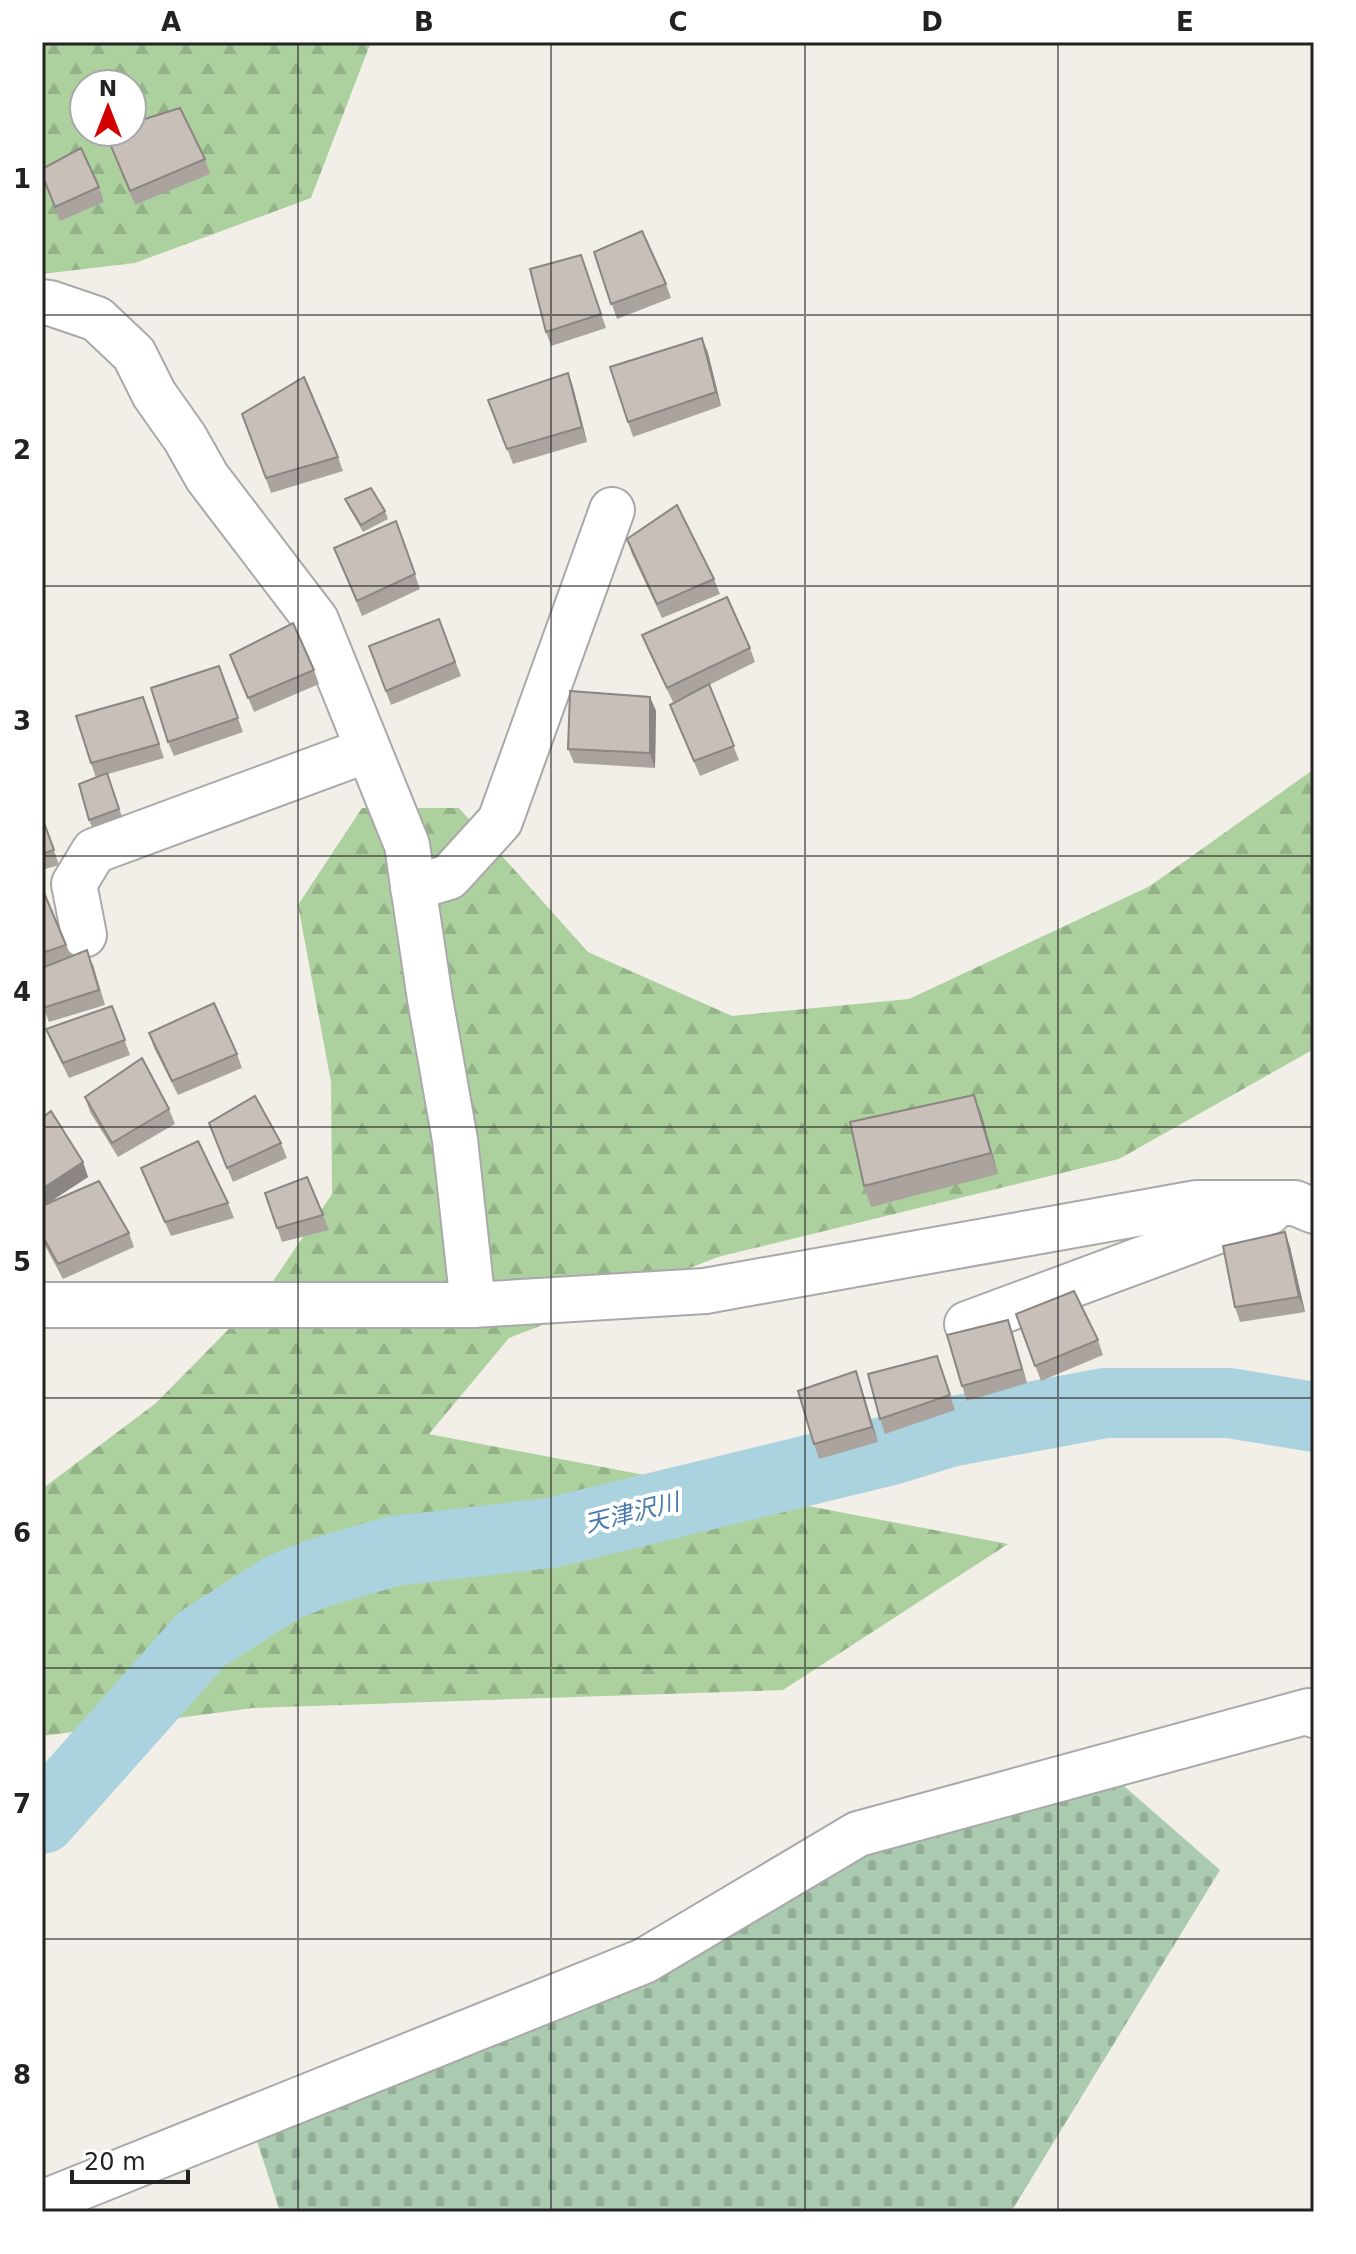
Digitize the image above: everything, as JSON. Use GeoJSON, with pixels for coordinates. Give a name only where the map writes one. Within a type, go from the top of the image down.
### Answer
{"type":"FeatureCollection","features":[{"type":"Feature","properties":{"kind":"street"},"geometry":{"type":"LineString","coordinates":[[42,302],[97,319],[134,354],[154,394],[185,438],[207,477],[316,620],[407,845],[455,1140],[473,1305]]}},
{"type":"Feature","properties":{"kind":"street"},"geometry":{"type":"LineString","coordinates":[[413,888],[449,877],[500,821],[612,510]]}},
{"type":"Feature","properties":{"kind":"street"},"geometry":{"type":"LineString","coordinates":[[84,935],[74,884],[94,851],[367,750]]}},
{"type":"Feature","properties":{"kind":"street"},"geometry":{"type":"LineString","coordinates":[[42,1305],[473,1305],[705,1291],[1197,1203],[1304,1207]]}},
{"type":"Feature","properties":{"kind":"street"},"geometry":{"type":"LineString","coordinates":[[967,1324],[1304,1207]]}},
{"type":"Feature","properties":{"kind":"street"},"geometry":{"type":"LineString","coordinates":[[42,2203],[644,1961],[858,1834],[1309,1711],[1314,1715]]}},
{"type":"Feature","properties":{"kind":"green space"},"geometry":{"type":"Polygon","coordinates":[[[42,42],[371,42],[311,198],[135,263],[42,274],[42,42]]]}},
{"type":"Feature","properties":{"kind":"green space"},"geometry":{"type":"Polygon","coordinates":[[[1314,769],[1314,1049],[1119,1159],[718,1257],[509,1338],[429,1434],[1008,1544],[783,1690],[253,1708],[42,1736],[42,1489],[156,1403],[267,1290],[332,1194],[331,1082],[298,905],[362,808],[459,808],[588,952],[732,1016],[909,999],[1150,886],[1314,769]]]}},
{"type":"Feature","properties":{"kind":"green space"},"geometry":{"type":"Polygon","coordinates":[[[1116,1779],[1220,1870],[1011,2212],[280,2212],[255,2135],[729,1937],[856,1854],[1116,1779]]]}},
{"type":"Feature","properties":{"kind":"building"},"geometry":{"type":"Polygon","coordinates":[[[180,108],[205,159],[130,191],[112,148],[148,148],[148,118],[180,108]]]}},
{"type":"Feature","properties":{"kind":"building"},"geometry":{"type":"Polygon","coordinates":[[[81,148],[99,187],[55,207],[42,169],[81,148]]]}},
{"type":"Feature","properties":{"kind":"building"},"geometry":{"type":"Polygon","coordinates":[[[642,231],[666,284],[611,304],[594,252],[642,231]]]}},
{"type":"Feature","properties":{"kind":"building"},"geometry":{"type":"Polygon","coordinates":[[[581,255],[601,314],[546,332],[530,269],[581,255]]]}},
{"type":"Feature","properties":{"kind":"building"},"geometry":{"type":"Polygon","coordinates":[[[702,338],[716,392],[628,422],[610,367],[702,338]]]}},
{"type":"Feature","properties":{"kind":"building"},"geometry":{"type":"Polygon","coordinates":[[[568,373],[582,427],[507,449],[488,400],[568,373]]]}},
{"type":"Feature","properties":{"kind":"building"},"geometry":{"type":"Polygon","coordinates":[[[304,377],[338,457],[266,478],[242,414],[304,377]]]}},
{"type":"Feature","properties":{"kind":"building"},"geometry":{"type":"Polygon","coordinates":[[[371,488],[385,511],[361,525],[345,499],[371,488]]]}},
{"type":"Feature","properties":{"kind":"building"},"geometry":{"type":"Polygon","coordinates":[[[677,505],[714,579],[657,604],[627,539],[677,505]]]}},
{"type":"Feature","properties":{"kind":"building"},"geometry":{"type":"Polygon","coordinates":[[[396,521],[415,574],[357,601],[334,548],[396,521]]]}},
{"type":"Feature","properties":{"kind":"building"},"geometry":{"type":"Polygon","coordinates":[[[727,597],[750,648],[667,688],[642,635],[727,597]]]}},
{"type":"Feature","properties":{"kind":"building"},"geometry":{"type":"Polygon","coordinates":[[[439,619],[455,662],[386,691],[369,646],[439,619]]]}},
{"type":"Feature","properties":{"kind":"building"},"geometry":{"type":"Polygon","coordinates":[[[293,623],[314,670],[248,698],[230,655],[293,623]]]}},
{"type":"Feature","properties":{"kind":"building"},"geometry":{"type":"Polygon","coordinates":[[[219,666],[238,718],[168,742],[151,688],[219,666]]]}},
{"type":"Feature","properties":{"kind":"building"},"geometry":{"type":"Polygon","coordinates":[[[709,684],[734,746],[694,761],[670,705],[709,684]]]}},
{"type":"Feature","properties":{"kind":"building"},"geometry":{"type":"Polygon","coordinates":[[[570,691],[650,697],[650,753],[568,749],[570,691]]]}},
{"type":"Feature","properties":{"kind":"building"},"geometry":{"type":"Polygon","coordinates":[[[143,697],[159,744],[91,763],[76,716],[143,697]]]}},
{"type":"Feature","properties":{"kind":"building"},"geometry":{"type":"Polygon","coordinates":[[[107,773],[119,809],[89,820],[79,784],[107,773]]]}},
{"type":"Feature","properties":{"kind":"building"},"geometry":{"type":"Polygon","coordinates":[[[42,817],[54,850],[42,854],[42,817]]]}},
{"type":"Feature","properties":{"kind":"building"},"geometry":{"type":"Polygon","coordinates":[[[42,888],[66,945],[42,953],[42,888]]]}},
{"type":"Feature","properties":{"kind":"building"},"geometry":{"type":"Polygon","coordinates":[[[87,950],[99,990],[43,1008],[42,968],[87,950]]]}},
{"type":"Feature","properties":{"kind":"building"},"geometry":{"type":"Polygon","coordinates":[[[214,1003],[237,1054],[172,1081],[149,1033],[214,1003]]]}},
{"type":"Feature","properties":{"kind":"building"},"geometry":{"type":"Polygon","coordinates":[[[112,1006],[125,1040],[63,1063],[46,1029],[112,1006]]]}},
{"type":"Feature","properties":{"kind":"building"},"geometry":{"type":"Polygon","coordinates":[[[142,1058],[169,1109],[112,1143],[85,1097],[142,1058]]]}},
{"type":"Feature","properties":{"kind":"building"},"geometry":{"type":"Polygon","coordinates":[[[974,1095],[991,1153],[864,1186],[850,1122],[974,1095]]]}},
{"type":"Feature","properties":{"kind":"building"},"geometry":{"type":"Polygon","coordinates":[[[255,1096],[281,1143],[227,1168],[209,1123],[255,1096]]]}},
{"type":"Feature","properties":{"kind":"building"},"geometry":{"type":"Polygon","coordinates":[[[51,1111],[83,1162],[42,1189],[42,1118],[51,1111]]]}},
{"type":"Feature","properties":{"kind":"building"},"geometry":{"type":"Polygon","coordinates":[[[198,1141],[228,1203],[165,1222],[141,1168],[198,1141]]]}},
{"type":"Feature","properties":{"kind":"building"},"geometry":{"type":"Polygon","coordinates":[[[307,1177],[323,1215],[277,1228],[265,1193],[307,1177]]]}},
{"type":"Feature","properties":{"kind":"building"},"geometry":{"type":"Polygon","coordinates":[[[99,1181],[129,1233],[58,1264],[42,1235],[42,1206],[99,1181]]]}},
{"type":"Feature","properties":{"kind":"building"},"geometry":{"type":"Polygon","coordinates":[[[1285,1232],[1299,1297],[1235,1307],[1223,1246],[1285,1232]]]}},
{"type":"Feature","properties":{"kind":"building"},"geometry":{"type":"Polygon","coordinates":[[[1074,1291],[1098,1340],[1035,1366],[1016,1314],[1074,1291]]]}},
{"type":"Feature","properties":{"kind":"building"},"geometry":{"type":"Polygon","coordinates":[[[1008,1320],[1022,1369],[962,1386],[947,1335],[1008,1320]]]}},
{"type":"Feature","properties":{"kind":"building"},"geometry":{"type":"Polygon","coordinates":[[[937,1356],[950,1395],[880,1419],[868,1374],[937,1356]]]}},
{"type":"Feature","properties":{"kind":"building"},"geometry":{"type":"Polygon","coordinates":[[[856,1371],[872,1427],[814,1444],[798,1391],[856,1371]]]}},
{"type":"Feature","properties":{"kind":"waterway","name":"天津沢川"},"geometry":{"type":"LineString","coordinates":[[42,1819],[202,1639],[282,1588],[318,1573],[394,1551],[550,1533],[891,1450],[949,1432],[1105,1403],[1229,1403],[1314,1417]]}}]}
